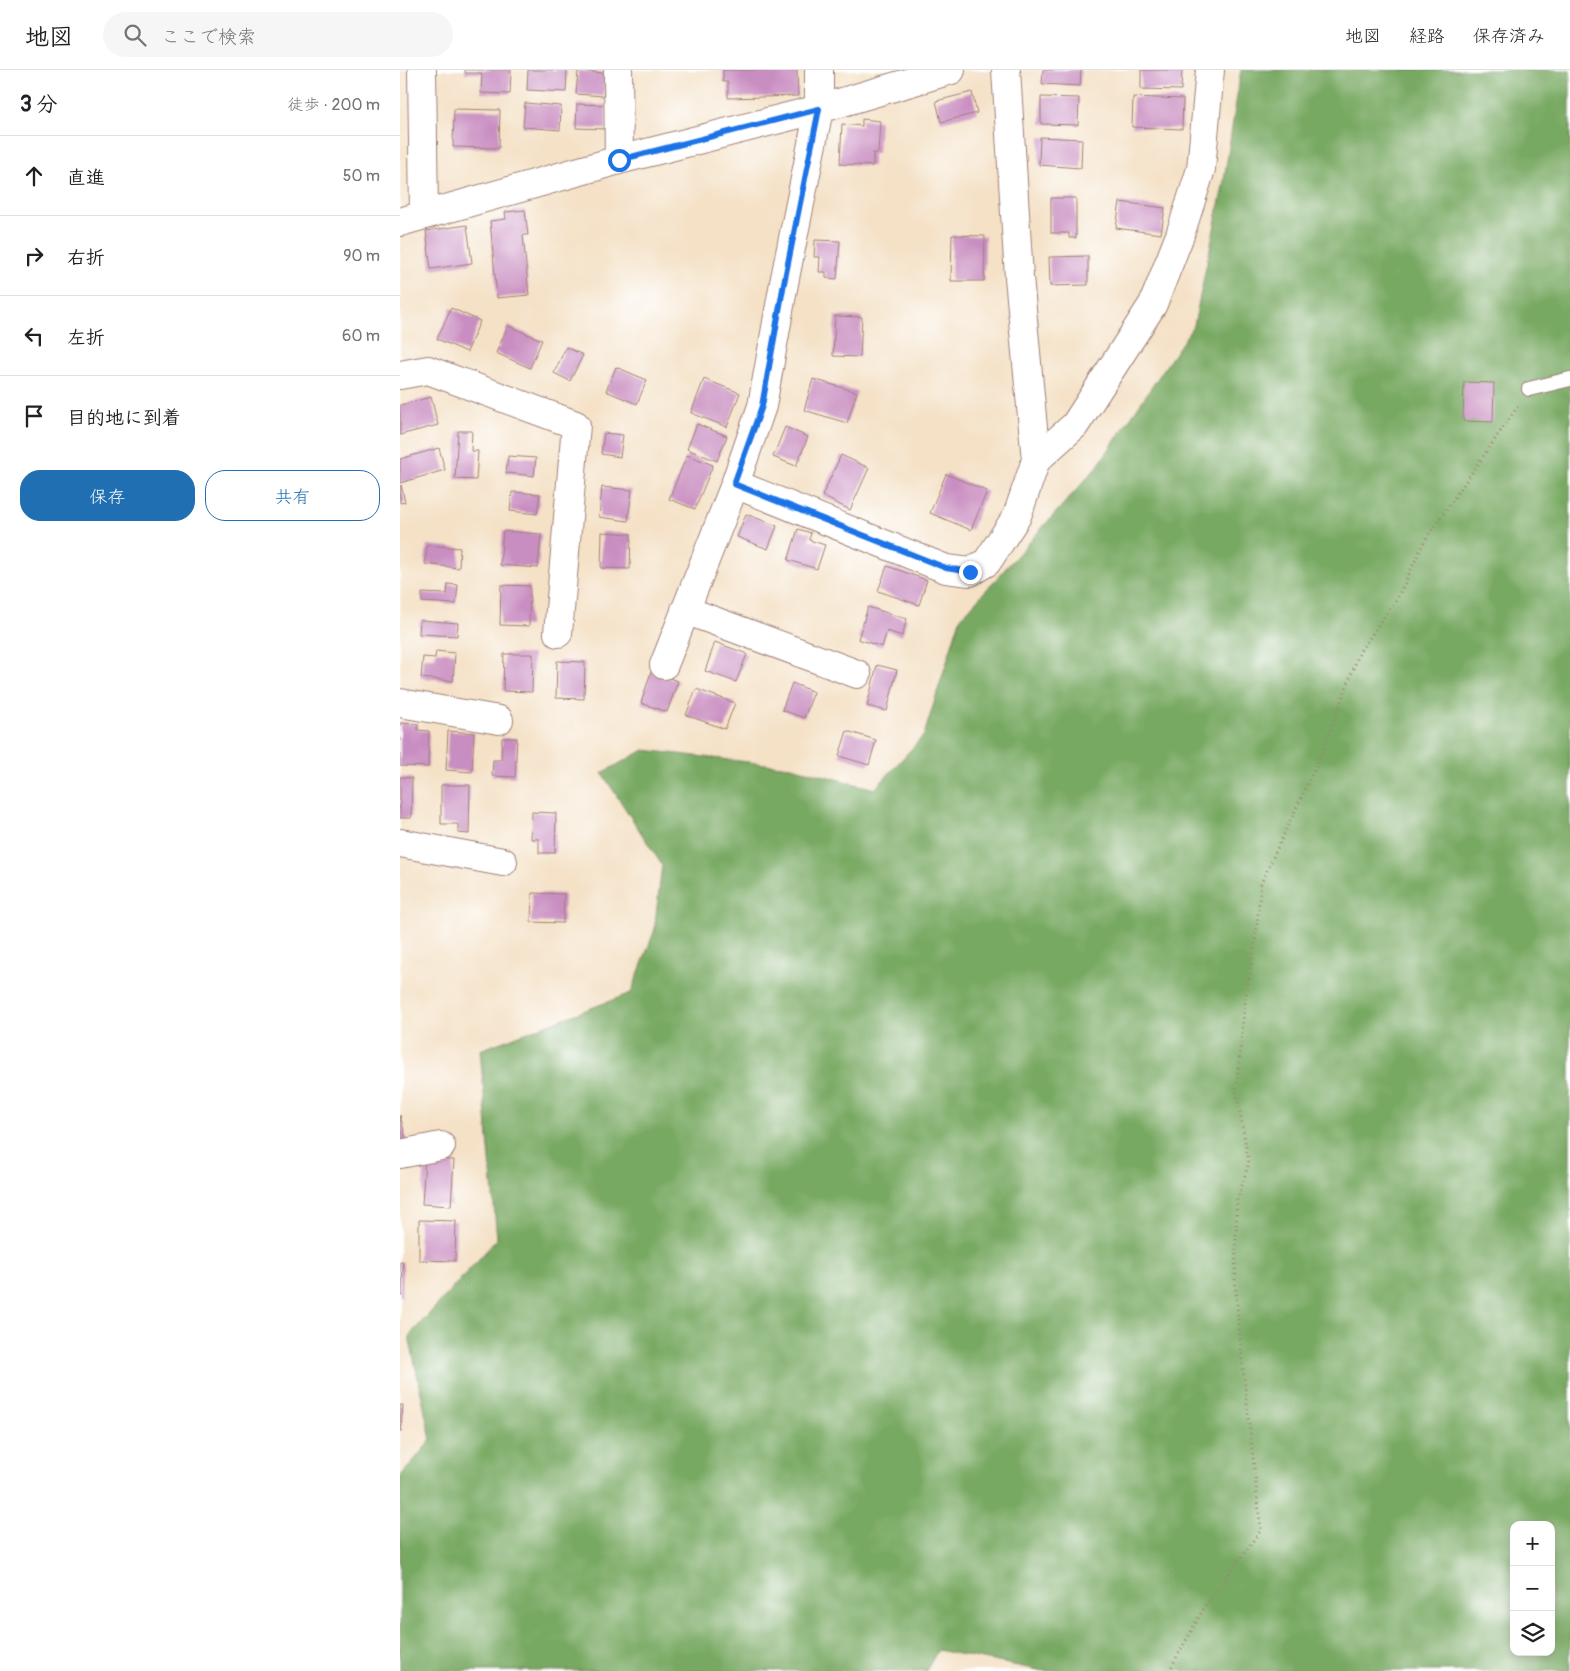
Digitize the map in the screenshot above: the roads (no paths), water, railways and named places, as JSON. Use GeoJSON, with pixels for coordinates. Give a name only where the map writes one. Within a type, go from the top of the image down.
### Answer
{"type":"FeatureCollection","features":[{"type":"Feature","properties":{"kind":"street"},"geometry":{"type":"LineString","coordinates":[[422,70],[412,218],[619,160],[819,109],[951,70]]}},
{"type":"Feature","properties":{"kind":"street"},"geometry":{"type":"LineString","coordinates":[[618,70],[619,160]]}},
{"type":"Feature","properties":{"kind":"street"},"geometry":{"type":"LineString","coordinates":[[664,665],[762,406],[784,283],[819,109],[819,70]]}},
{"type":"Feature","properties":{"kind":"street"},"geometry":{"type":"LineString","coordinates":[[734,484],[946,568],[970,572],[987,562],[1017,516],[1036,460],[1019,277],[1006,70]]}},
{"type":"Feature","properties":{"kind":"street"},"geometry":{"type":"LineString","coordinates":[[1036,460],[1075,425],[1153,304],[1180,235],[1201,169],[1210,70]]}},
{"type":"Feature","properties":{"kind":"street"},"geometry":{"type":"LineString","coordinates":[[400,375],[428,370],[576,425],[558,633]]}},
{"type":"Feature","properties":{"kind":"street"},"geometry":{"type":"LineString","coordinates":[[685,610],[857,674]]}},
{"type":"Feature","properties":{"kind":"street"},"geometry":{"type":"LineString","coordinates":[[400,703],[499,720]]}},
{"type":"Feature","properties":{"kind":"street"},"geometry":{"type":"LineString","coordinates":[[400,843],[503,862]]}},
{"type":"Feature","properties":{"kind":"street"},"geometry":{"type":"LineString","coordinates":[[400,1154],[441,1146]]}},
{"type":"Feature","properties":{"kind":"lane"},"geometry":{"type":"LineString","coordinates":[[1529,390],[1570,379]]}}]}
